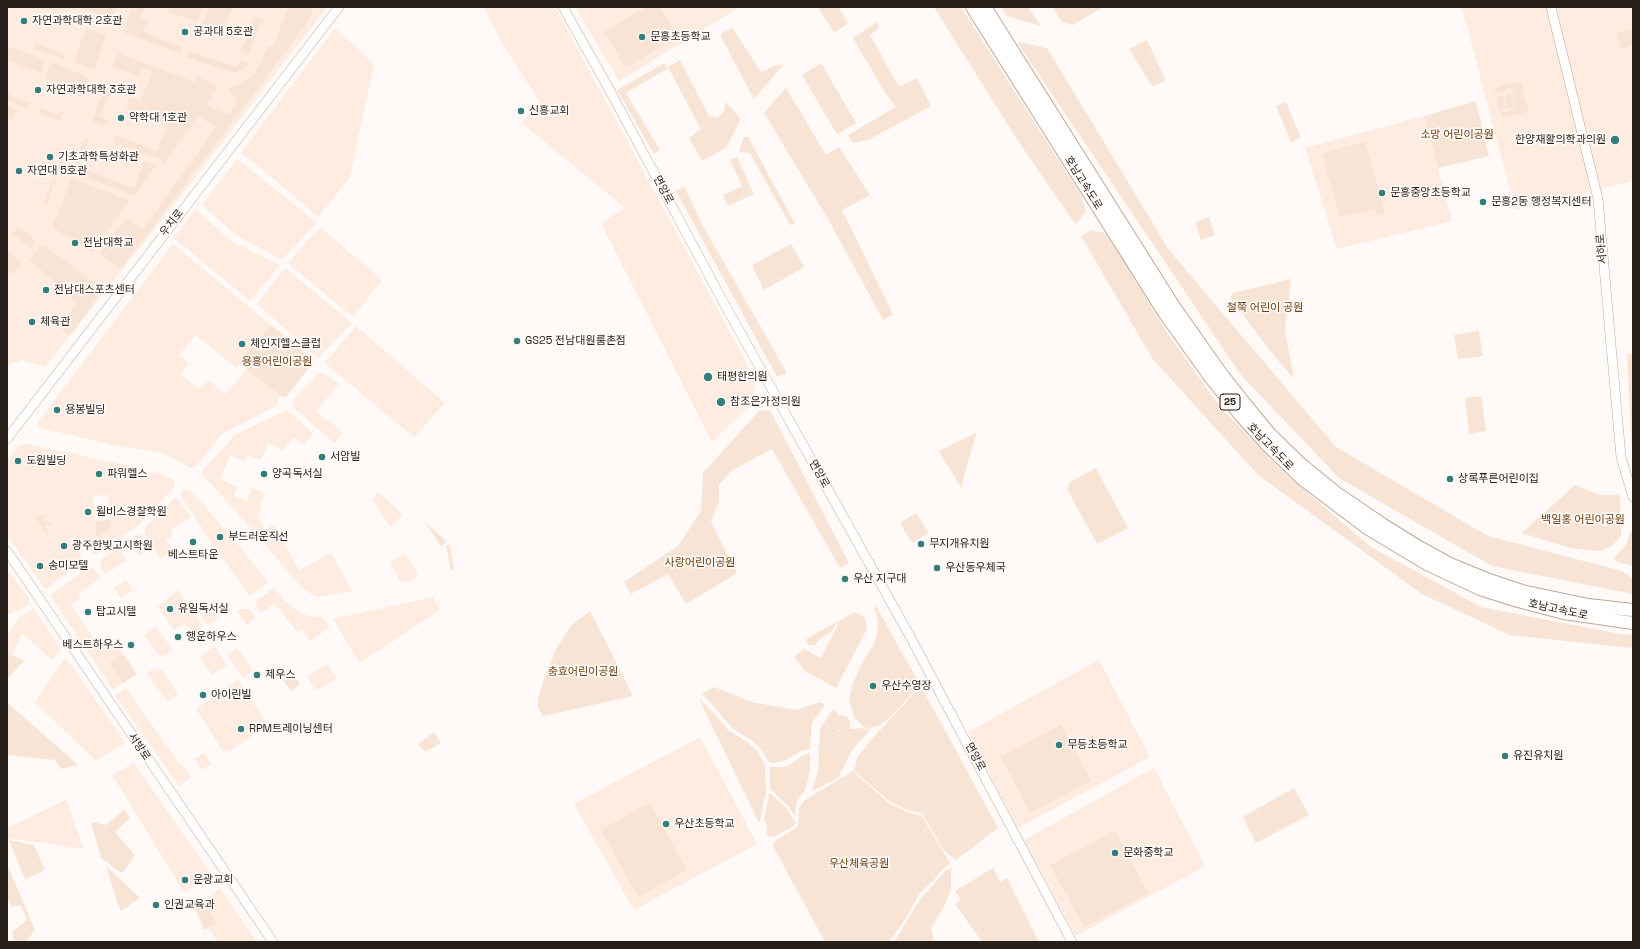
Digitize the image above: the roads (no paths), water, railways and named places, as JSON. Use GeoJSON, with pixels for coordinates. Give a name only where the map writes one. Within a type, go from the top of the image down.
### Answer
{"type":"FeatureCollection","features":[{"type":"Feature","properties":{"kind":"highway","name":"호남고속도로"},"geometry":{"type":"LineString","coordinates":[[972,7],[1165,314],[1210,377],[1241,416],[1267,445],[1302,479],[1367,528],[1427,564],[1480,589],[1564,613],[1633,623]]}},
{"type":"Feature","properties":{"kind":"highway","name":"호남고속도로"},"geometry":{"type":"LineString","coordinates":[[985,7],[1173,305],[1220,372],[1270,434],[1302,465],[1335,492],[1382,524],[1418,547],[1450,564],[1489,580],[1522,591],[1588,605],[1633,610]]}},
{"type":"Feature","properties":{"kind":"highway"},"geometry":{"type":"LineString","coordinates":[[1489,580],[1503,579],[1573,596],[1633,605]]}},
{"type":"Feature","properties":{"kind":"main road","name":"우치로"},"geometry":{"type":"LineString","coordinates":[[7,439],[339,7]]}},
{"type":"Feature","properties":{"kind":"main road","name":"면앙로"},"geometry":{"type":"LineString","coordinates":[[563,7],[617,103],[726,307],[916,646],[1072,942]]}},
{"type":"Feature","properties":{"kind":"main road","name":"서하로"},"geometry":{"type":"LineString","coordinates":[[1551,7],[1598,199],[1621,457],[1632,496]]}},
{"type":"Feature","properties":{"kind":"main road","name":"서방로"},"geometry":{"type":"LineString","coordinates":[[7,551],[273,942]]}},
{"type":"Feature","properties":{"kind":"place","name":"자연과학대학 2호관"},"geometry":{"type":"Point","coordinates":[24,21]}},
{"type":"Feature","properties":{"kind":"place","name":"공과대 5호관"},"geometry":{"type":"Point","coordinates":[185,32]}},
{"type":"Feature","properties":{"kind":"place","name":"문흥초등학교"},"geometry":{"type":"Point","coordinates":[642,37]}},
{"type":"Feature","properties":{"kind":"place","name":"자연과학대학 3호관"},"geometry":{"type":"Point","coordinates":[38,90]}},
{"type":"Feature","properties":{"kind":"place","name":"신흥교회"},"geometry":{"type":"Point","coordinates":[521,111]}},
{"type":"Feature","properties":{"kind":"place","name":"약학대 1호관"},"geometry":{"type":"Point","coordinates":[121,118]}},
{"type":"Feature","properties":{"kind":"place","name":"한양재활의학과의원"},"geometry":{"type":"Point","coordinates":[1615,140]}},
{"type":"Feature","properties":{"kind":"place","name":"기초과학특성화관"},"geometry":{"type":"Point","coordinates":[50,157]}},
{"type":"Feature","properties":{"kind":"place","name":"자연대 5호관"},"geometry":{"type":"Point","coordinates":[19,171]}},
{"type":"Feature","properties":{"kind":"place","name":"문흥중앙초등학교"},"geometry":{"type":"Point","coordinates":[1382,193]}},
{"type":"Feature","properties":{"kind":"place","name":"문흥2동 행정복지센터"},"geometry":{"type":"Point","coordinates":[1483,202]}},
{"type":"Feature","properties":{"kind":"place","name":"전남대학교"},"geometry":{"type":"Point","coordinates":[75,243]}},
{"type":"Feature","properties":{"kind":"place","name":"전남대스포츠센터"},"geometry":{"type":"Point","coordinates":[46,290]}},
{"type":"Feature","properties":{"kind":"place","name":"체육관"},"geometry":{"type":"Point","coordinates":[32,322]}},
{"type":"Feature","properties":{"kind":"place","name":"GS25 전남대원룸촌점"},"geometry":{"type":"Point","coordinates":[517,341]}},
{"type":"Feature","properties":{"kind":"place","name":"체인지헬스클럽"},"geometry":{"type":"Point","coordinates":[242,344]}},
{"type":"Feature","properties":{"kind":"place","name":"태평한의원"},"geometry":{"type":"Point","coordinates":[708,377]}},
{"type":"Feature","properties":{"kind":"place","name":"참조은가정의원"},"geometry":{"type":"Point","coordinates":[721,402]}},
{"type":"Feature","properties":{"kind":"place","name":"용봉빌딩"},"geometry":{"type":"Point","coordinates":[57,410]}},
{"type":"Feature","properties":{"kind":"place","name":"서암빌"},"geometry":{"type":"Point","coordinates":[322,457]}},
{"type":"Feature","properties":{"kind":"place","name":"도원빌딩"},"geometry":{"type":"Point","coordinates":[18,461]}},
{"type":"Feature","properties":{"kind":"place","name":"파워헬스"},"geometry":{"type":"Point","coordinates":[99,474]}},
{"type":"Feature","properties":{"kind":"place","name":"양곡독서실"},"geometry":{"type":"Point","coordinates":[264,474]}},
{"type":"Feature","properties":{"kind":"place","name":"상록푸른어린이집"},"geometry":{"type":"Point","coordinates":[1450,479]}},
{"type":"Feature","properties":{"kind":"place","name":"윌비스경찰학원"},"geometry":{"type":"Point","coordinates":[88,512]}},
{"type":"Feature","properties":{"kind":"place","name":"부드러운직선"},"geometry":{"type":"Point","coordinates":[220,537]}},
{"type":"Feature","properties":{"kind":"place","name":"베스트타운"},"geometry":{"type":"Point","coordinates":[193,542]}},
{"type":"Feature","properties":{"kind":"place","name":"무지개유치원"},"geometry":{"type":"Point","coordinates":[921,544]}},
{"type":"Feature","properties":{"kind":"place","name":"광주한빛고시학원"},"geometry":{"type":"Point","coordinates":[64,546]}},
{"type":"Feature","properties":{"kind":"place","name":"송미모텔"},"geometry":{"type":"Point","coordinates":[40,566]}},
{"type":"Feature","properties":{"kind":"place","name":"우산동우체국"},"geometry":{"type":"Point","coordinates":[937,568]}},
{"type":"Feature","properties":{"kind":"place","name":"우산 지구대"},"geometry":{"type":"Point","coordinates":[845,579]}},
{"type":"Feature","properties":{"kind":"place","name":"유일독서실"},"geometry":{"type":"Point","coordinates":[170,609]}},
{"type":"Feature","properties":{"kind":"place","name":"탑고시텔"},"geometry":{"type":"Point","coordinates":[88,612]}},
{"type":"Feature","properties":{"kind":"place","name":"행운하우스"},"geometry":{"type":"Point","coordinates":[178,637]}},
{"type":"Feature","properties":{"kind":"place","name":"베스트하우스"},"geometry":{"type":"Point","coordinates":[131,645]}},
{"type":"Feature","properties":{"kind":"place","name":"제우스"},"geometry":{"type":"Point","coordinates":[257,675]}},
{"type":"Feature","properties":{"kind":"place","name":"우산수영장"},"geometry":{"type":"Point","coordinates":[873,686]}},
{"type":"Feature","properties":{"kind":"place","name":"아이린빌"},"geometry":{"type":"Point","coordinates":[203,695]}},
{"type":"Feature","properties":{"kind":"place","name":"RPM트레이닝센터"},"geometry":{"type":"Point","coordinates":[241,729]}},
{"type":"Feature","properties":{"kind":"place","name":"무등초등학교"},"geometry":{"type":"Point","coordinates":[1059,745]}},
{"type":"Feature","properties":{"kind":"place","name":"유진유치원"},"geometry":{"type":"Point","coordinates":[1505,756]}},
{"type":"Feature","properties":{"kind":"place","name":"우산초등학교"},"geometry":{"type":"Point","coordinates":[666,824]}},
{"type":"Feature","properties":{"kind":"place","name":"문화중학교"},"geometry":{"type":"Point","coordinates":[1115,853]}},
{"type":"Feature","properties":{"kind":"place","name":"운광교회"},"geometry":{"type":"Point","coordinates":[185,880]}},
{"type":"Feature","properties":{"kind":"place","name":"인권교육과"},"geometry":{"type":"Point","coordinates":[156,905]}},
{"type":"Feature","properties":{"kind":"park label","name":"소망 어린이공원"},"geometry":{"type":"Point","coordinates":[1457,135]}},
{"type":"Feature","properties":{"kind":"park label","name":"철쭉 어린이 공원"},"geometry":{"type":"Point","coordinates":[1265,308]}},
{"type":"Feature","properties":{"kind":"park label","name":"용흥어린이공원"},"geometry":{"type":"Point","coordinates":[277,362]}},
{"type":"Feature","properties":{"kind":"park label","name":"백일홍 어린이공원"},"geometry":{"type":"Point","coordinates":[1583,520]}},
{"type":"Feature","properties":{"kind":"park label","name":"사랑어린이공원"},"geometry":{"type":"Point","coordinates":[700,563]}},
{"type":"Feature","properties":{"kind":"park label","name":"충효어린이공원"},"geometry":{"type":"Point","coordinates":[583,672]}},
{"type":"Feature","properties":{"kind":"park label","name":"우산체육공원"},"geometry":{"type":"Point","coordinates":[859,864]}}]}
